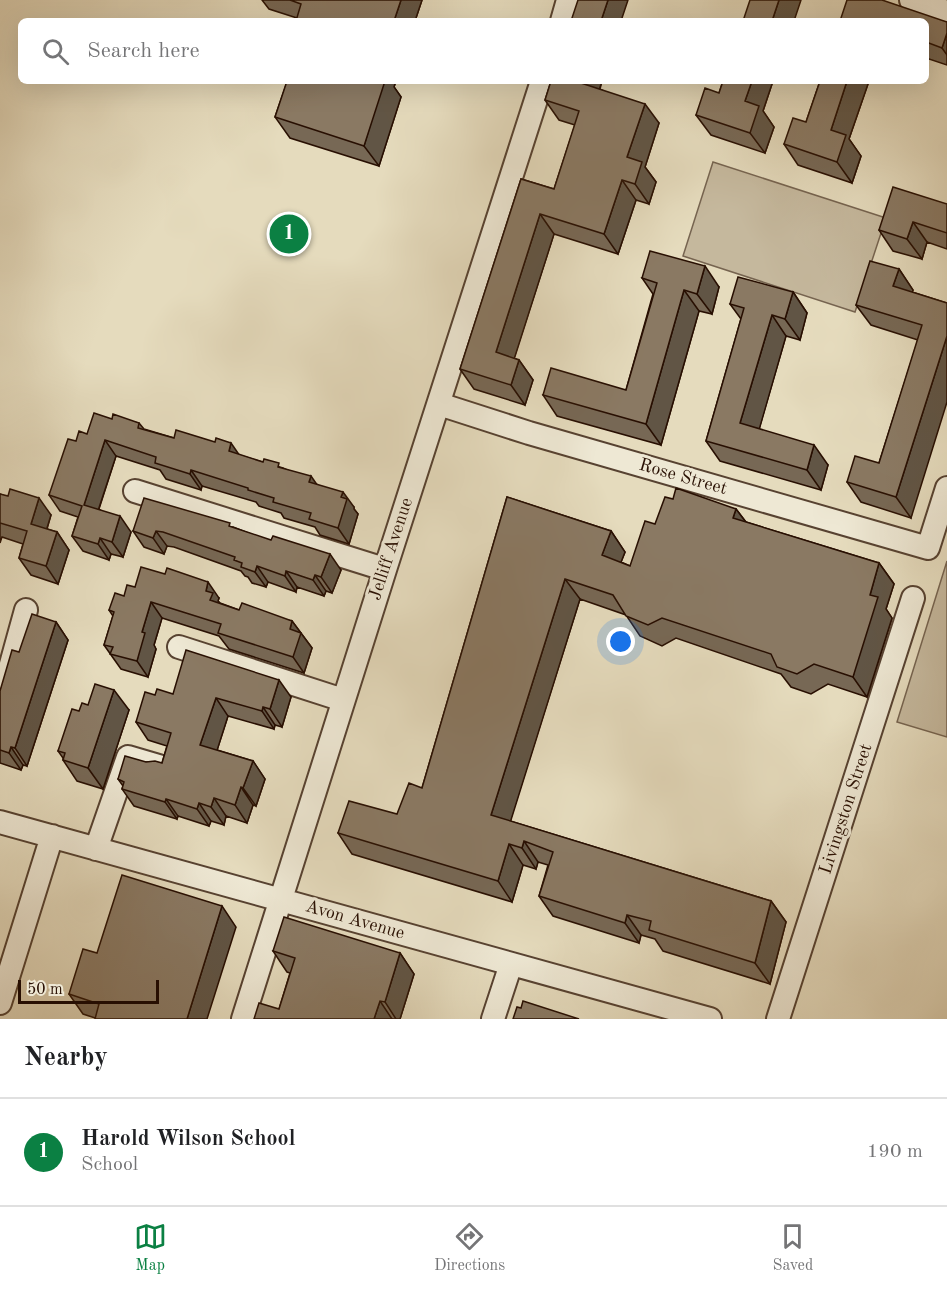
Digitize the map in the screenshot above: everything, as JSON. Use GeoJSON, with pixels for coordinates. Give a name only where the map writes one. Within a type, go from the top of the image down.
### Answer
{"type":"FeatureCollection","features":[{"type":"Feature","properties":{"kind":"street"},"geometry":{"type":"LineString","coordinates":[[563,18],[568,0]]}},
{"type":"Feature","properties":{"kind":"street"},"geometry":{"type":"LineString","coordinates":[[911,0],[947,12]]}},
{"type":"Feature","properties":{"kind":"street","name":"Jelliff Avenue"},"geometry":{"type":"LineString","coordinates":[[243,1019],[384,568],[541,84]]}},
{"type":"Feature","properties":{"kind":"street","name":"Rose Street"},"geometry":{"type":"LineString","coordinates":[[439,404],[529,433],[928,548],[947,488]]}},
{"type":"Feature","properties":{"kind":"street"},"geometry":{"type":"LineString","coordinates":[[135,491],[384,568]]}},
{"type":"Feature","properties":{"kind":"street","name":"Livingston Street"},"geometry":{"type":"LineString","coordinates":[[778,1019],[913,598]]}},
{"type":"Feature","properties":{"kind":"street"},"geometry":{"type":"LineString","coordinates":[[0,704],[26,610]]}},
{"type":"Feature","properties":{"kind":"street"},"geometry":{"type":"LineString","coordinates":[[179,647],[343,700]]}},
{"type":"Feature","properties":{"kind":"street"},"geometry":{"type":"LineString","coordinates":[[96,849],[128,757],[162,767]]}},
{"type":"Feature","properties":{"kind":"street","name":"Avon Avenue"},"geometry":{"type":"LineString","coordinates":[[0,822],[710,1019]]}},
{"type":"Feature","properties":{"kind":"street"},"geometry":{"type":"LineString","coordinates":[[0,1003],[52,836]]}},
{"type":"Feature","properties":{"kind":"street"},"geometry":{"type":"LineString","coordinates":[[493,1019],[511,964]]}},
{"type":"Feature","properties":{"kind":"shaded area"},"geometry":{"type":"Polygon","coordinates":[[[713,162],[886,218],[855,312],[683,256],[713,162]]]}},
{"type":"Feature","properties":{"kind":"shaded area"},"geometry":{"type":"Polygon","coordinates":[[[947,561],[947,737],[897,722],[947,561]]]}},
{"type":"Feature","properties":{"kind":"building"},"geometry":{"type":"Polygon","coordinates":[[[290,0],[401,0],[395,18],[297,18],[301,4],[290,0]]]}},
{"type":"Feature","properties":{"kind":"building"},"geometry":{"type":"Polygon","coordinates":[[[578,0],[608,0],[602,18],[572,18],[578,0]]]}},
{"type":"Feature","properties":{"kind":"building"},"geometry":{"type":"Polygon","coordinates":[[[750,0],[779,0],[773,18],[744,18],[750,0]]]}},
{"type":"Feature","properties":{"kind":"building"},"geometry":{"type":"Polygon","coordinates":[[[847,0],[882,0],[947,22],[947,33],[942,48],[929,43],[929,18],[841,18],[847,0]]]}},
{"type":"Feature","properties":{"kind":"building"},"geometry":{"type":"Polygon","coordinates":[[[286,84],[384,84],[364,146],[275,117],[286,84]]]}},
{"type":"Feature","properties":{"kind":"building"},"geometry":{"type":"Polygon","coordinates":[[[550,84],[584,84],[645,104],[627,157],[642,162],[635,184],[622,180],[604,234],[540,214],[496,352],[519,360],[511,385],[460,369],[521,179],[554,189],[579,111],[545,100],[550,84]]]}},
{"type":"Feature","properties":{"kind":"building"},"geometry":{"type":"Polygon","coordinates":[[[722,84],[751,84],[745,101],[759,106],[750,133],[696,115],[705,88],[719,93],[722,84]]]}},
{"type":"Feature","properties":{"kind":"building"},"geometry":{"type":"Polygon","coordinates":[[[819,84],[846,84],[831,130],[846,135],[837,162],[784,144],[793,118],[806,122],[819,84]]]}},
{"type":"Feature","properties":{"kind":"building"},"geometry":{"type":"Polygon","coordinates":[[[893,187],[947,204],[947,233],[913,222],[907,239],[879,230],[893,187]]]}},
{"type":"Feature","properties":{"kind":"building"},"geometry":{"type":"Polygon","coordinates":[[[650,251],[705,266],[697,294],[684,290],[646,424],[543,395],[551,368],[626,390],[657,283],[642,278],[650,251]]]}},
{"type":"Feature","properties":{"kind":"building"},"geometry":{"type":"Polygon","coordinates":[[[870,261],[899,269],[893,286],[947,303],[947,336],[896,497],[847,482],[855,456],[879,463],[922,325],[856,305],[870,261]]]}},
{"type":"Feature","properties":{"kind":"building"},"geometry":{"type":"Polygon","coordinates":[[[738,277],[793,292],[785,319],[772,315],[740,423],[814,445],[807,470],[706,441],[744,308],[730,304],[738,277]]]}},
{"type":"Feature","properties":{"kind":"building"},"geometry":{"type":"Polygon","coordinates":[[[94,413],[112,419],[113,414],[139,423],[138,428],[174,438],[176,430],[215,442],[216,438],[231,443],[229,451],[263,462],[264,459],[279,463],[278,467],[311,476],[309,482],[343,492],[341,497],[347,499],[338,528],[309,519],[311,513],[273,502],[274,498],[248,490],[248,488],[191,470],[190,474],[155,463],[156,457],[105,440],[84,505],[120,516],[112,542],[100,538],[98,544],[72,536],[82,506],[49,495],[68,439],[76,441],[79,431],[87,434],[94,413]]]}},
{"type":"Feature","properties":{"kind":"building"},"geometry":{"type":"Polygon","coordinates":[[[676,488],[736,509],[733,518],[879,563],[870,595],[878,597],[853,677],[814,664],[797,674],[777,667],[771,654],[662,618],[648,625],[626,616],[613,595],[565,579],[491,815],[771,901],[755,963],[649,930],[651,921],[627,915],[625,923],[539,896],[553,852],[524,841],[522,848],[509,844],[498,881],[338,833],[349,801],[397,814],[409,783],[422,788],[507,497],[611,531],[602,555],[630,566],[645,521],[655,524],[665,497],[673,499],[676,488]]]}},
{"type":"Feature","properties":{"kind":"building"},"geometry":{"type":"Polygon","coordinates":[[[10,489],[39,498],[31,524],[57,532],[46,566],[19,558],[27,531],[0,523],[0,494],[8,496],[10,489]]]}},
{"type":"Feature","properties":{"kind":"building"},"geometry":{"type":"Polygon","coordinates":[[[144,498],[230,523],[229,526],[271,540],[273,536],[330,554],[321,577],[315,575],[313,580],[286,571],[285,576],[257,566],[255,572],[241,567],[242,563],[234,560],[235,557],[163,532],[156,531],[153,538],[133,531],[144,498]]]}},
{"type":"Feature","properties":{"kind":"building"},"geometry":{"type":"Polygon","coordinates":[[[141,567],[165,574],[167,568],[208,582],[206,591],[213,593],[210,600],[239,610],[242,603],[292,621],[290,629],[301,633],[293,657],[218,633],[221,624],[151,602],[142,632],[145,633],[137,661],[110,654],[113,647],[104,645],[114,612],[109,610],[115,593],[124,596],[127,585],[135,587],[141,567]]]}},
{"type":"Feature","properties":{"kind":"building"},"geometry":{"type":"Polygon","coordinates":[[[32,614],[56,622],[15,748],[11,747],[9,753],[0,750],[0,691],[12,650],[19,652],[32,614]]]}},
{"type":"Feature","properties":{"kind":"building"},"geometry":{"type":"Polygon","coordinates":[[[186,650],[279,680],[270,709],[263,707],[262,711],[216,698],[200,745],[253,761],[235,805],[214,798],[211,807],[199,803],[197,809],[166,799],[165,802],[122,789],[124,782],[118,779],[125,756],[146,762],[162,763],[171,733],[136,722],[145,692],[155,695],[157,689],[173,694],[186,650]]]}},
{"type":"Feature","properties":{"kind":"building"},"geometry":{"type":"Polygon","coordinates":[[[95,684],[114,690],[88,768],[63,760],[65,753],[58,751],[72,709],[79,711],[82,703],[88,705],[95,684]]]}},
{"type":"Feature","properties":{"kind":"building"},"geometry":{"type":"Polygon","coordinates":[[[122,875],[222,906],[187,1019],[95,1019],[99,1004],[69,994],[83,949],[97,953],[122,875]]]}},
{"type":"Feature","properties":{"kind":"building"},"geometry":{"type":"Polygon","coordinates":[[[284,917],[400,953],[385,1002],[380,1001],[374,1019],[254,1019],[259,1003],[279,1009],[295,958],[273,951],[284,917]]]}},
{"type":"Feature","properties":{"kind":"building"},"geometry":{"type":"Polygon","coordinates":[[[523,1001],[579,1019],[513,1019],[517,1007],[521,1008],[523,1001]]]}},
{"type":"Feature","properties":{"kind":"place","name":"Harold Wilson School"},"geometry":{"type":"Point","coordinates":[289,234]}}]}
